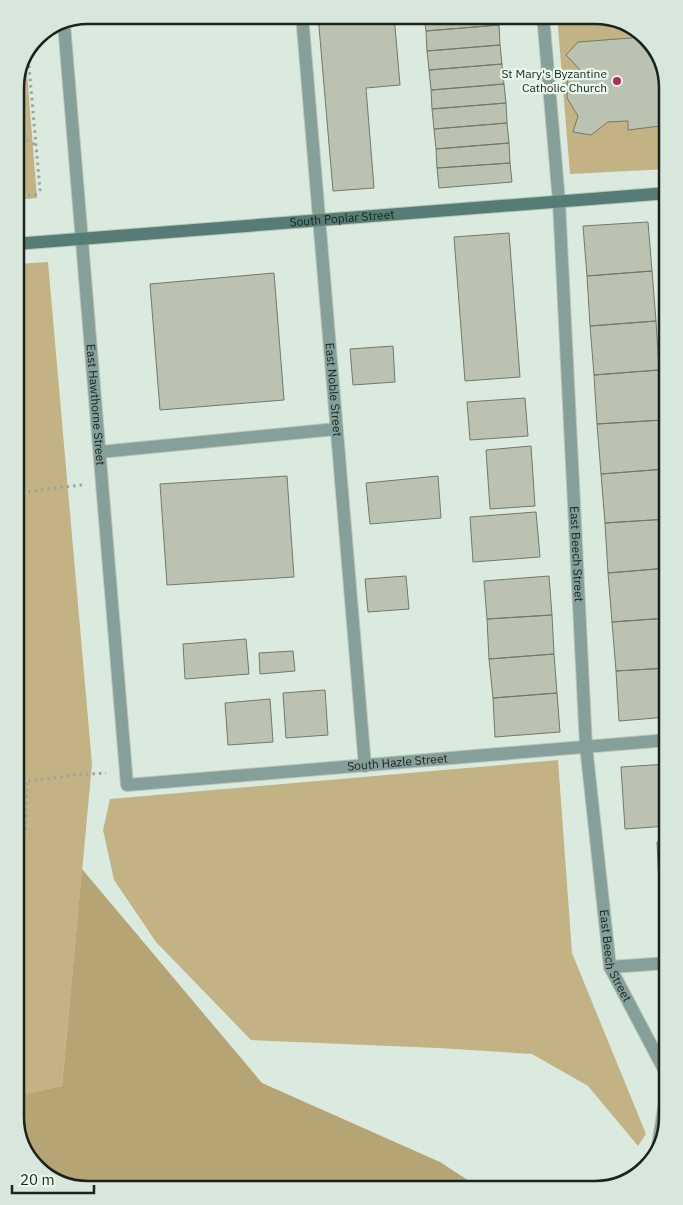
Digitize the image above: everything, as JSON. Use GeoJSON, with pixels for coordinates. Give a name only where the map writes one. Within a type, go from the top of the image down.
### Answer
{"type":"FeatureCollection","features":[{"type":"Feature","properties":{"kind":"main road","name":"South Poplar Street"},"geometry":{"type":"LineString","coordinates":[[24,243],[659,194]]}},
{"type":"Feature","properties":{"kind":"street","name":"East Noble Street"},"geometry":{"type":"LineString","coordinates":[[303,24],[365,766]]}},
{"type":"Feature","properties":{"kind":"street","name":"East Beech Street"},"geometry":{"type":"LineString","coordinates":[[544,24],[559,202],[586,746],[610,967],[659,1060]]}},
{"type":"Feature","properties":{"kind":"street","name":"East Hawthorne Street"},"geometry":{"type":"LineString","coordinates":[[64,28],[127,785]]}},
{"type":"Feature","properties":{"kind":"street"},"geometry":{"type":"LineString","coordinates":[[100,452],[336,428]]}},
{"type":"Feature","properties":{"kind":"street","name":"South Hazle Street"},"geometry":{"type":"LineString","coordinates":[[127,785],[659,741]]}},
{"type":"Feature","properties":{"kind":"street"},"geometry":{"type":"LineString","coordinates":[[610,967],[659,964]]}},
{"type":"Feature","properties":{"kind":"path"},"geometry":{"type":"LineString","coordinates":[[24,196],[35,195],[40,190],[29,63]]}},
{"type":"Feature","properties":{"kind":"path"},"geometry":{"type":"LineString","coordinates":[[25,75],[30,75]]}},
{"type":"Feature","properties":{"kind":"path"},"geometry":{"type":"LineString","coordinates":[[24,139],[36,146]]}},
{"type":"Feature","properties":{"kind":"path"},"geometry":{"type":"LineString","coordinates":[[24,492],[102,483]]}},
{"type":"Feature","properties":{"kind":"path"},"geometry":{"type":"LineString","coordinates":[[24,835],[26,829],[27,783],[74,775],[126,772]]}},
{"type":"Feature","properties":{"kind":"shaded area"},"geometry":{"type":"Polygon","coordinates":[[[558,24],[600,24],[616,27],[631,34],[643,45],[649,52],[656,67],[659,87],[659,169],[570,174],[558,24]]]}},
{"type":"Feature","properties":{"kind":"shaded area"},"geometry":{"type":"Polygon","coordinates":[[[27,69],[37,198],[24,199],[24,83],[27,69]]]}},
{"type":"Feature","properties":{"kind":"shaded area"},"geometry":{"type":"Polygon","coordinates":[[[48,262],[92,764],[62,1086],[24,1094],[24,263],[48,262]]]}},
{"type":"Feature","properties":{"kind":"shaded area"},"geometry":{"type":"Polygon","coordinates":[[[558,760],[572,953],[646,1134],[638,1146],[588,1086],[532,1054],[251,1040],[156,942],[114,880],[103,830],[110,799],[558,760]]]}},
{"type":"Feature","properties":{"kind":"shaded area"},"geometry":{"type":"Polygon","coordinates":[[[82,869],[262,1083],[440,1162],[469,1181],[75,1180],[52,1171],[40,1160],[30,1146],[25,1130],[24,1094],[62,1086],[82,869]]]}},
{"type":"Feature","properties":{"kind":"building"},"geometry":{"type":"Polygon","coordinates":[[[319,24],[395,24],[400,85],[366,88],[374,188],[333,191],[319,24]]]}},
{"type":"Feature","properties":{"kind":"building"},"geometry":{"type":"Polygon","coordinates":[[[425,24],[499,25],[426,31],[425,24]]]}},
{"type":"Feature","properties":{"kind":"building"},"geometry":{"type":"Polygon","coordinates":[[[499,25],[500,45],[427,51],[426,31],[499,25]]]}},
{"type":"Feature","properties":{"kind":"building","name":"St Mary's Byzantine Catholic Church"},"geometry":{"type":"Polygon","coordinates":[[[635,38],[643,45],[653,59],[658,75],[659,126],[628,130],[628,121],[608,122],[591,135],[573,132],[578,116],[567,98],[568,76],[581,71],[566,55],[578,42],[635,38]]]}},
{"type":"Feature","properties":{"kind":"building"},"geometry":{"type":"Polygon","coordinates":[[[500,45],[502,64],[429,70],[427,51],[500,45]]]}},
{"type":"Feature","properties":{"kind":"building"},"geometry":{"type":"Polygon","coordinates":[[[502,64],[504,84],[431,90],[429,70],[502,64]]]}},
{"type":"Feature","properties":{"kind":"building"},"geometry":{"type":"Polygon","coordinates":[[[504,84],[506,103],[432,109],[431,90],[504,84]]]}},
{"type":"Feature","properties":{"kind":"building"},"geometry":{"type":"Polygon","coordinates":[[[506,103],[507,123],[434,129],[432,109],[506,103]]]}},
{"type":"Feature","properties":{"kind":"building"},"geometry":{"type":"Polygon","coordinates":[[[507,123],[509,143],[436,149],[434,129],[507,123]]]}},
{"type":"Feature","properties":{"kind":"building"},"geometry":{"type":"Polygon","coordinates":[[[509,143],[510,163],[437,168],[436,149],[509,143]]]}},
{"type":"Feature","properties":{"kind":"building"},"geometry":{"type":"Polygon","coordinates":[[[510,163],[512,182],[439,188],[437,168],[510,163]]]}},
{"type":"Feature","properties":{"kind":"building"},"geometry":{"type":"Polygon","coordinates":[[[648,222],[652,271],[587,276],[583,226],[648,222]]]}},
{"type":"Feature","properties":{"kind":"building"},"geometry":{"type":"Polygon","coordinates":[[[509,233],[520,377],[465,381],[454,237],[509,233]]]}},
{"type":"Feature","properties":{"kind":"building"},"geometry":{"type":"Polygon","coordinates":[[[652,271],[656,321],[590,326],[587,276],[652,271]]]}},
{"type":"Feature","properties":{"kind":"building"},"geometry":{"type":"Polygon","coordinates":[[[274,273],[284,400],[160,410],[150,284],[274,273]]]}},
{"type":"Feature","properties":{"kind":"building"},"geometry":{"type":"Polygon","coordinates":[[[656,321],[659,370],[594,375],[590,326],[656,321]]]}},
{"type":"Feature","properties":{"kind":"building"},"geometry":{"type":"Polygon","coordinates":[[[393,346],[395,382],[353,385],[350,349],[393,346]]]}},
{"type":"Feature","properties":{"kind":"building"},"geometry":{"type":"Polygon","coordinates":[[[659,370],[659,420],[597,424],[594,375],[659,370]]]}},
{"type":"Feature","properties":{"kind":"building"},"geometry":{"type":"Polygon","coordinates":[[[525,398],[528,436],[470,440],[467,402],[525,398]]]}},
{"type":"Feature","properties":{"kind":"building"},"geometry":{"type":"Polygon","coordinates":[[[659,420],[659,470],[601,474],[597,424],[659,420]]]}},
{"type":"Feature","properties":{"kind":"building"},"geometry":{"type":"Polygon","coordinates":[[[531,446],[535,506],[490,509],[486,450],[531,446]]]}},
{"type":"Feature","properties":{"kind":"building"},"geometry":{"type":"Polygon","coordinates":[[[659,470],[659,520],[605,523],[601,474],[659,470]]]}},
{"type":"Feature","properties":{"kind":"building"},"geometry":{"type":"Polygon","coordinates":[[[287,476],[294,577],[167,585],[160,484],[287,476]]]}},
{"type":"Feature","properties":{"kind":"building"},"geometry":{"type":"Polygon","coordinates":[[[438,476],[441,518],[370,524],[366,483],[438,476]]]}},
{"type":"Feature","properties":{"kind":"building"},"geometry":{"type":"Polygon","coordinates":[[[536,512],[540,557],[473,562],[470,517],[536,512]]]}},
{"type":"Feature","properties":{"kind":"building"},"geometry":{"type":"Polygon","coordinates":[[[659,520],[659,569],[608,573],[605,523],[659,520]]]}},
{"type":"Feature","properties":{"kind":"building"},"geometry":{"type":"Polygon","coordinates":[[[659,569],[659,619],[612,622],[608,573],[659,569]]]}},
{"type":"Feature","properties":{"kind":"building"},"geometry":{"type":"Polygon","coordinates":[[[406,576],[409,609],[368,612],[365,579],[406,576]]]}},
{"type":"Feature","properties":{"kind":"building"},"geometry":{"type":"Polygon","coordinates":[[[549,576],[552,615],[487,619],[484,581],[549,576]]]}},
{"type":"Feature","properties":{"kind":"building"},"geometry":{"type":"Polygon","coordinates":[[[552,615],[554,654],[489,659],[487,619],[552,615]]]}},
{"type":"Feature","properties":{"kind":"building"},"geometry":{"type":"Polygon","coordinates":[[[659,619],[659,669],[616,671],[612,622],[659,619]]]}},
{"type":"Feature","properties":{"kind":"building"},"geometry":{"type":"Polygon","coordinates":[[[246,639],[249,674],[185,679],[183,644],[246,639]]]}},
{"type":"Feature","properties":{"kind":"building"},"geometry":{"type":"Polygon","coordinates":[[[293,651],[295,671],[260,674],[259,653],[293,651]]]}},
{"type":"Feature","properties":{"kind":"building"},"geometry":{"type":"Polygon","coordinates":[[[554,654],[557,693],[493,698],[489,659],[554,654]]]}},
{"type":"Feature","properties":{"kind":"building"},"geometry":{"type":"Polygon","coordinates":[[[659,669],[659,718],[619,721],[616,671],[659,669]]]}},
{"type":"Feature","properties":{"kind":"building"},"geometry":{"type":"Polygon","coordinates":[[[325,690],[328,735],[286,738],[283,693],[325,690]]]}},
{"type":"Feature","properties":{"kind":"building"},"geometry":{"type":"Polygon","coordinates":[[[557,693],[560,732],[495,737],[493,698],[557,693]]]}},
{"type":"Feature","properties":{"kind":"building"},"geometry":{"type":"Polygon","coordinates":[[[270,699],[273,742],[228,745],[225,703],[270,699]]]}},
{"type":"Feature","properties":{"kind":"building"},"geometry":{"type":"Polygon","coordinates":[[[659,765],[659,827],[625,829],[621,767],[659,765]]]}},
{"type":"Feature","properties":{"kind":"building"},"geometry":{"type":"Polygon","coordinates":[[[657,842],[659,842],[659,886],[657,842]]]}},
{"type":"Feature","properties":{"kind":"place","name":"St Mary's Byzantine Catholic Church"},"geometry":{"type":"Point","coordinates":[617,81]}}]}
